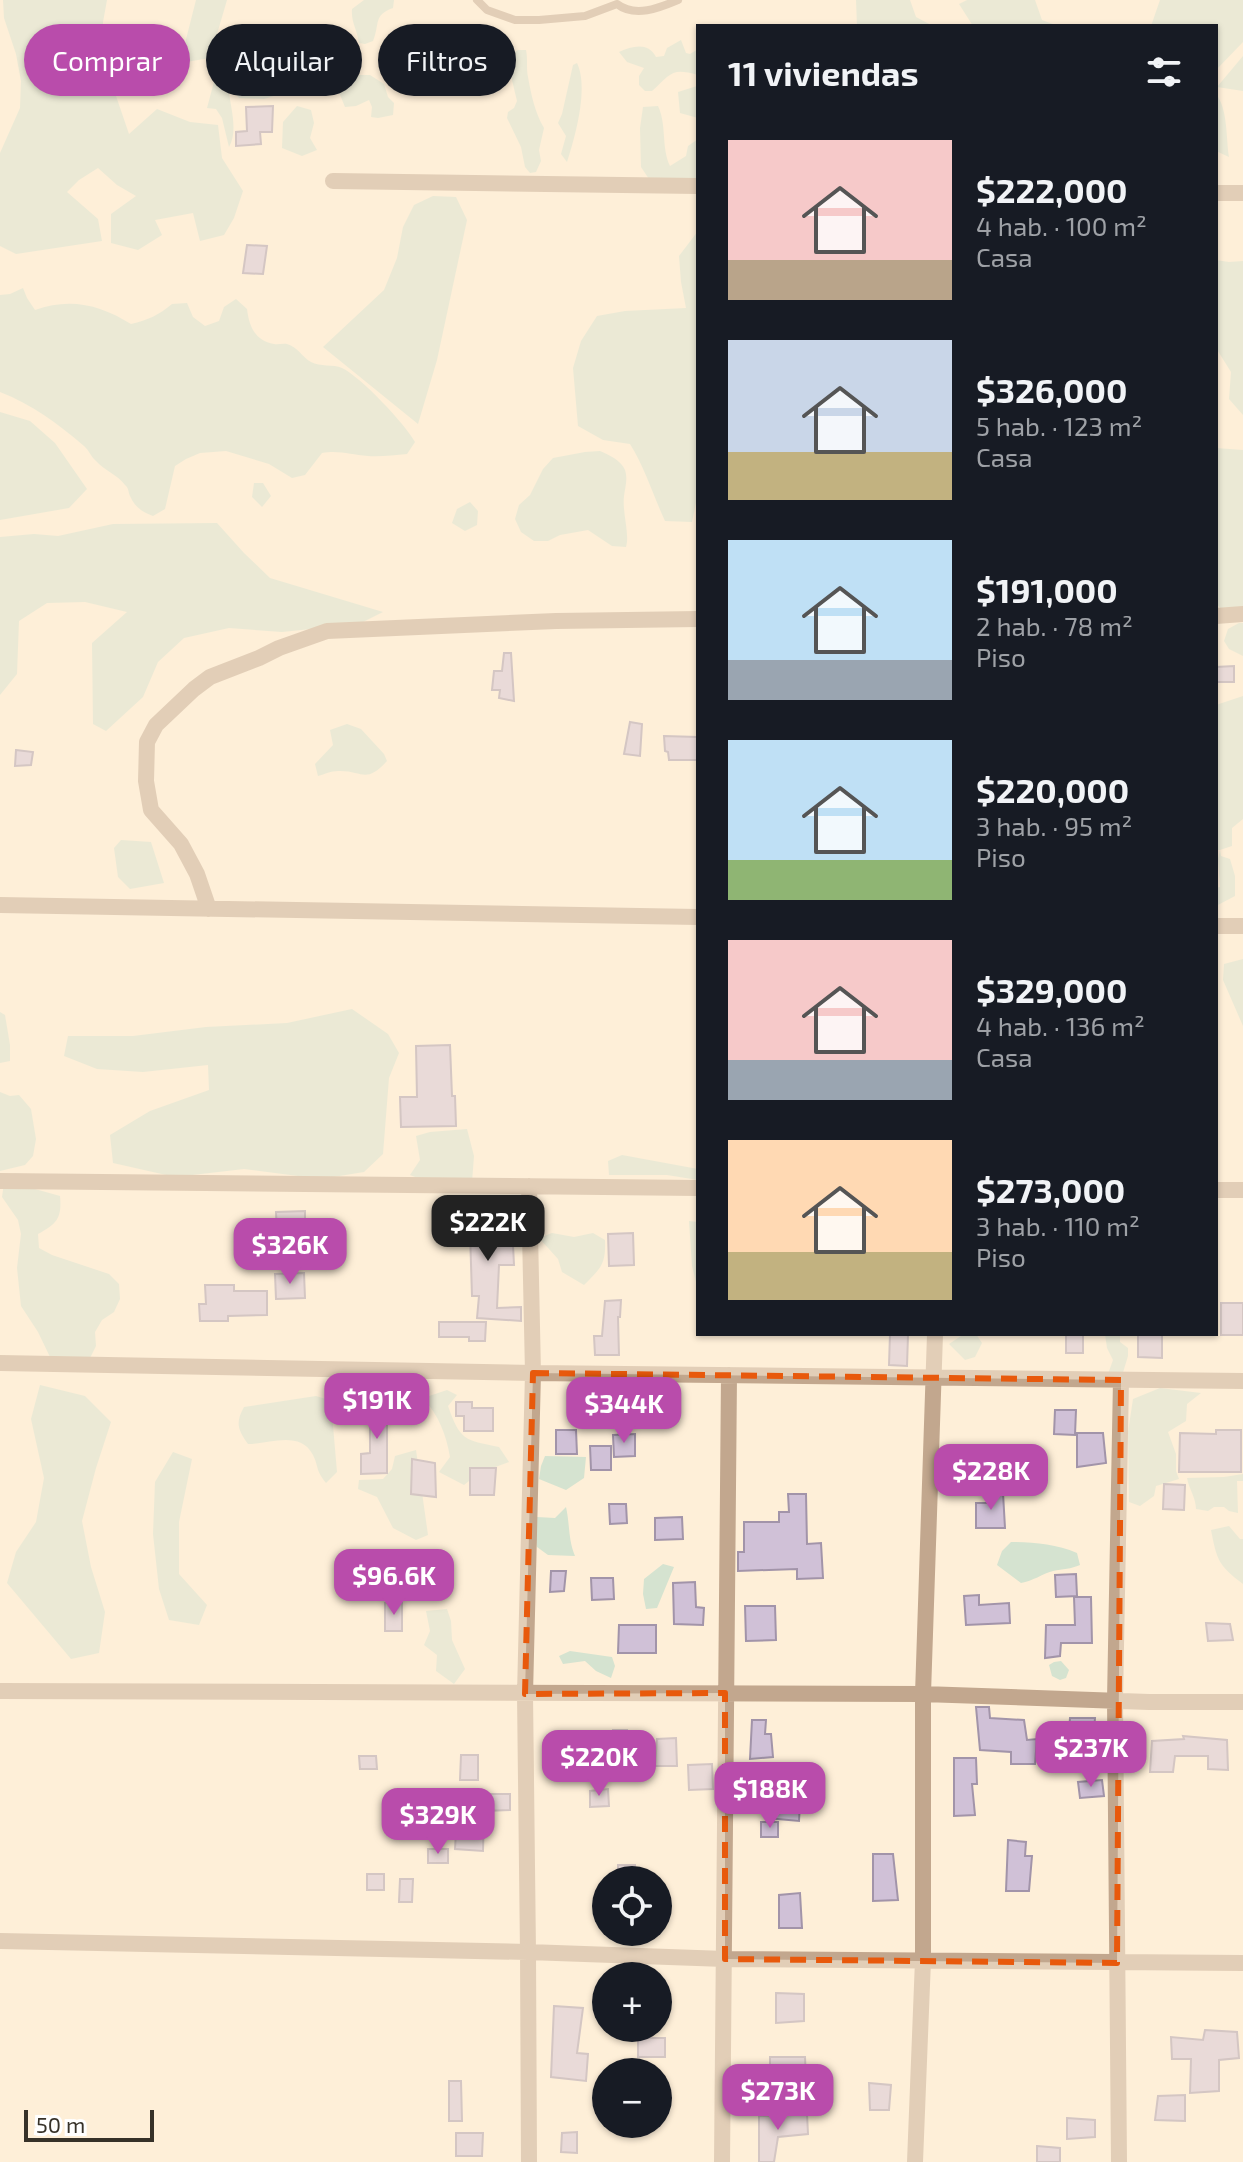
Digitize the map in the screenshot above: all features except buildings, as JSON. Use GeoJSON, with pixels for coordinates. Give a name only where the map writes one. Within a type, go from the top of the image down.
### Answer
{"type":"FeatureCollection","features":[{"type":"Feature","properties":{"kind":"street"},"geometry":{"type":"LineString","coordinates":[[333,181],[696,186]]}},
{"type":"Feature","properties":{"kind":"street"},"geometry":{"type":"LineString","coordinates":[[1218,193],[1243,193]]}},
{"type":"Feature","properties":{"kind":"street"},"geometry":{"type":"LineString","coordinates":[[1218,616],[1243,614]]}},
{"type":"Feature","properties":{"kind":"street"},"geometry":{"type":"LineString","coordinates":[[209,909],[197,874],[181,844],[151,810],[146,781],[147,742],[156,725],[210,677],[327,631],[556,621],[696,619]]}},
{"type":"Feature","properties":{"kind":"street"},"geometry":{"type":"LineString","coordinates":[[0,905],[696,917]]}},
{"type":"Feature","properties":{"kind":"street"},"geometry":{"type":"LineString","coordinates":[[1218,926],[1243,926]]}},
{"type":"Feature","properties":{"kind":"street"},"geometry":{"type":"LineString","coordinates":[[0,1181],[696,1188]]}},
{"type":"Feature","properties":{"kind":"street"},"geometry":{"type":"LineString","coordinates":[[529,1186],[533,1373],[525,1694],[529,2162]]}},
{"type":"Feature","properties":{"kind":"street"},"geometry":{"type":"LineString","coordinates":[[1218,1190],[1243,1190]]}},
{"type":"Feature","properties":{"kind":"street"},"geometry":{"type":"LineString","coordinates":[[915,2162],[923,1960],[923,1694],[935,1336]]}},
{"type":"Feature","properties":{"kind":"street"},"geometry":{"type":"LineString","coordinates":[[0,1363],[1243,1381]]}},
{"type":"Feature","properties":{"kind":"street"},"geometry":{"type":"LineString","coordinates":[[722,2162],[729,1375]]}},
{"type":"Feature","properties":{"kind":"street"},"geometry":{"type":"LineString","coordinates":[[1119,2162],[1115,1700],[1121,1380]]}},
{"type":"Feature","properties":{"kind":"street"},"geometry":{"type":"LineString","coordinates":[[0,1691],[923,1694],[1243,1702]]}},
{"type":"Feature","properties":{"kind":"street"},"geometry":{"type":"LineString","coordinates":[[0,1941],[725,1959],[1243,1963]]}},
{"type":"Feature","properties":{"kind":"lane"},"geometry":{"type":"LineString","coordinates":[[477,0],[487,10],[515,20],[585,16],[617,2],[624,10],[647,11],[678,0]]}},
{"type":"Feature","properties":{"kind":"highlighted area"},"geometry":{"type":"Polygon","coordinates":[[[533,1373],[1121,1380],[1117,1963],[725,1959],[725,1693],[525,1694],[533,1373]]]}},
{"type":"Feature","properties":{"kind":"green space"},"geometry":{"type":"Polygon","coordinates":[[[3,0],[107,0],[103,24],[24,24],[24,96],[116,96],[129,134],[157,109],[190,122],[218,125],[222,158],[243,191],[234,218],[224,235],[200,241],[193,213],[155,220],[162,235],[138,250],[111,243],[111,214],[136,196],[117,185],[98,168],[67,192],[98,219],[102,241],[16,254],[0,246],[0,153],[20,108],[21,81],[4,18],[3,0]]]}},
{"type":"Feature","properties":{"kind":"green space"},"geometry":{"type":"Polygon","coordinates":[[[196,0],[227,0],[220,24],[206,24],[206,59],[190,61],[190,24],[196,0]]]}},
{"type":"Feature","properties":{"kind":"green space"},"geometry":{"type":"Polygon","coordinates":[[[364,0],[394,0],[393,8],[380,17],[373,41],[365,44],[362,44],[362,24],[354,24],[352,9],[364,0]]]}},
{"type":"Feature","properties":{"kind":"green space"},"geometry":{"type":"Polygon","coordinates":[[[856,0],[910,0],[916,17],[929,24],[857,24],[856,0]]]}},
{"type":"Feature","properties":{"kind":"green space"},"geometry":{"type":"Polygon","coordinates":[[[967,0],[1035,0],[1042,20],[1053,24],[972,24],[959,4],[967,0]]]}},
{"type":"Feature","properties":{"kind":"green space"},"geometry":{"type":"Polygon","coordinates":[[[1160,0],[1243,0],[1243,42],[1218,68],[1218,24],[1152,24],[1160,0]]]}},
{"type":"Feature","properties":{"kind":"green space"},"geometry":{"type":"Polygon","coordinates":[[[681,40],[686,53],[696,50],[696,75],[677,72],[652,91],[645,91],[639,85],[639,76],[644,68],[627,62],[619,52],[644,47],[656,57],[664,56],[667,48],[681,40]]]}},
{"type":"Feature","properties":{"kind":"green space"},"geometry":{"type":"Polygon","coordinates":[[[526,50],[532,97],[544,128],[539,150],[541,161],[536,172],[530,173],[507,118],[517,101],[516,51],[526,50]]]}},
{"type":"Feature","properties":{"kind":"green space"},"geometry":{"type":"Polygon","coordinates":[[[1243,56],[1243,91],[1218,86],[1243,56]]]}},
{"type":"Feature","properties":{"kind":"green space"},"geometry":{"type":"Polygon","coordinates":[[[577,63],[582,86],[581,99],[567,162],[561,154],[566,136],[558,123],[573,65],[577,63]]]}},
{"type":"Feature","properties":{"kind":"green space"},"geometry":{"type":"Polygon","coordinates":[[[362,75],[370,75],[378,80],[378,96],[388,96],[394,103],[393,115],[378,118],[371,117],[369,100],[345,107],[340,96],[362,96],[362,75]]]}},
{"type":"Feature","properties":{"kind":"green space"},"geometry":{"type":"Polygon","coordinates":[[[696,86],[696,117],[680,113],[678,92],[696,86]]]}},
{"type":"Feature","properties":{"kind":"green space"},"geometry":{"type":"Polygon","coordinates":[[[210,96],[229,96],[233,127],[229,147],[222,118],[216,109],[207,108],[210,96]]]}},
{"type":"Feature","properties":{"kind":"green space"},"geometry":{"type":"Polygon","coordinates":[[[237,96],[274,96],[264,99],[237,96]]]}},
{"type":"Feature","properties":{"kind":"green space"},"geometry":{"type":"Polygon","coordinates":[[[1218,97],[1225,116],[1229,157],[1218,152],[1218,97]]]}},
{"type":"Feature","properties":{"kind":"green space"},"geometry":{"type":"Polygon","coordinates":[[[297,106],[311,110],[314,123],[310,138],[317,150],[302,156],[282,148],[283,122],[297,106]]]}},
{"type":"Feature","properties":{"kind":"green space"},"geometry":{"type":"Polygon","coordinates":[[[658,106],[670,166],[686,156],[688,146],[696,140],[696,180],[649,179],[641,167],[643,107],[658,106]]]}},
{"type":"Feature","properties":{"kind":"green space"},"geometry":{"type":"Polygon","coordinates":[[[433,196],[456,197],[467,220],[437,360],[418,424],[323,347],[384,290],[397,258],[403,227],[414,205],[433,196]]]}},
{"type":"Feature","properties":{"kind":"green space"},"geometry":{"type":"Polygon","coordinates":[[[696,234],[696,503],[692,522],[665,521],[630,444],[603,440],[578,426],[573,368],[581,341],[597,316],[625,311],[686,308],[679,256],[696,234]]]}},
{"type":"Feature","properties":{"kind":"green space"},"geometry":{"type":"Polygon","coordinates":[[[1218,260],[1243,261],[1243,415],[1229,399],[1231,372],[1218,351],[1218,260]]]}},
{"type":"Feature","properties":{"kind":"green space"},"geometry":{"type":"Polygon","coordinates":[[[23,288],[35,310],[61,304],[85,305],[131,324],[153,317],[172,304],[187,303],[193,317],[205,326],[219,321],[224,307],[236,299],[247,309],[251,327],[262,340],[291,345],[311,362],[342,368],[350,373],[382,402],[415,442],[407,454],[322,453],[305,475],[292,478],[269,464],[226,451],[200,453],[175,466],[165,509],[153,516],[142,511],[122,481],[99,464],[74,438],[34,409],[0,392],[0,295],[23,288]]]}},
{"type":"Feature","properties":{"kind":"green space"},"geometry":{"type":"Polygon","coordinates":[[[0,412],[30,421],[55,443],[87,489],[69,508],[0,520],[0,412]]]}},
{"type":"Feature","properties":{"kind":"green space"},"geometry":{"type":"Polygon","coordinates":[[[1218,448],[1243,450],[1243,608],[1223,611],[1218,605],[1218,448]]]}},
{"type":"Feature","properties":{"kind":"green space"},"geometry":{"type":"Polygon","coordinates":[[[600,451],[618,461],[625,470],[626,547],[612,546],[588,530],[560,535],[548,541],[534,541],[521,532],[515,519],[519,505],[530,495],[543,469],[553,458],[600,451]]]}},
{"type":"Feature","properties":{"kind":"green space"},"geometry":{"type":"Polygon","coordinates":[[[254,483],[263,483],[271,496],[262,507],[252,497],[254,483]]]}},
{"type":"Feature","properties":{"kind":"green space"},"geometry":{"type":"Polygon","coordinates":[[[470,502],[478,511],[477,525],[465,531],[452,523],[457,509],[470,502]]]}},
{"type":"Feature","properties":{"kind":"green space"},"geometry":{"type":"Polygon","coordinates":[[[217,523],[270,578],[383,612],[359,624],[282,632],[229,628],[184,638],[158,662],[143,697],[106,731],[93,724],[92,643],[127,612],[85,602],[47,603],[19,621],[17,674],[0,695],[0,537],[34,534],[58,536],[113,524],[217,523]]]}},
{"type":"Feature","properties":{"kind":"green space"},"geometry":{"type":"Polygon","coordinates":[[[1243,623],[1243,656],[1229,649],[1224,641],[1228,629],[1243,623]]]}},
{"type":"Feature","properties":{"kind":"green space"},"geometry":{"type":"Polygon","coordinates":[[[1243,696],[1243,819],[1232,828],[1232,846],[1218,850],[1218,704],[1243,696]]]}},
{"type":"Feature","properties":{"kind":"green space"},"geometry":{"type":"Polygon","coordinates":[[[347,724],[361,729],[387,761],[374,773],[364,775],[338,771],[318,776],[315,764],[333,745],[330,730],[347,724]]]}},
{"type":"Feature","properties":{"kind":"green space"},"geometry":{"type":"Polygon","coordinates":[[[121,840],[151,842],[164,883],[130,889],[118,877],[114,848],[121,840]]]}},
{"type":"Feature","properties":{"kind":"green space"},"geometry":{"type":"Polygon","coordinates":[[[1220,850],[1221,856],[1230,859],[1235,876],[1235,896],[1218,905],[1220,887],[1220,850]]]}},
{"type":"Feature","properties":{"kind":"green space"},"geometry":{"type":"Polygon","coordinates":[[[1243,959],[1243,1026],[1223,980],[1224,964],[1243,959]]]}},
{"type":"Feature","properties":{"kind":"green space"},"geometry":{"type":"Polygon","coordinates":[[[352,1009],[388,1034],[399,1053],[389,1078],[383,1154],[364,1172],[321,1179],[244,1169],[175,1177],[113,1163],[110,1135],[150,1111],[209,1090],[208,1065],[143,1072],[97,1069],[64,1056],[68,1036],[133,1036],[206,1027],[287,1023],[352,1009]]]}},
{"type":"Feature","properties":{"kind":"green space"},"geometry":{"type":"Polygon","coordinates":[[[0,1012],[5,1015],[10,1061],[0,1063],[0,1012]]]}},
{"type":"Feature","properties":{"kind":"green space"},"geometry":{"type":"Polygon","coordinates":[[[0,1092],[19,1095],[31,1109],[36,1139],[33,1156],[25,1165],[0,1171],[0,1092]]]}},
{"type":"Feature","properties":{"kind":"green space"},"geometry":{"type":"Polygon","coordinates":[[[467,1129],[474,1156],[472,1182],[438,1186],[410,1175],[420,1160],[416,1136],[467,1129]]]}},
{"type":"Feature","properties":{"kind":"green space"},"geometry":{"type":"Polygon","coordinates":[[[622,1155],[696,1169],[696,1180],[667,1175],[609,1175],[608,1161],[622,1155]]]}},
{"type":"Feature","properties":{"kind":"green space"},"geometry":{"type":"Polygon","coordinates":[[[15,1173],[30,1175],[35,1189],[60,1196],[57,1220],[38,1234],[39,1248],[109,1274],[119,1284],[120,1299],[114,1312],[102,1320],[95,1332],[96,1346],[90,1358],[50,1357],[21,1306],[17,1268],[21,1234],[18,1220],[2,1197],[4,1183],[15,1173]]]}},
{"type":"Feature","properties":{"kind":"green space"},"geometry":{"type":"Polygon","coordinates":[[[689,1221],[696,1222],[696,1282],[689,1221]]]}},
{"type":"Feature","properties":{"kind":"green space"},"geometry":{"type":"Polygon","coordinates":[[[552,1233],[574,1237],[593,1233],[605,1240],[601,1265],[584,1285],[562,1272],[558,1259],[539,1238],[552,1233]]]}},
{"type":"Feature","properties":{"kind":"green space"},"geometry":{"type":"Polygon","coordinates":[[[961,1336],[977,1336],[982,1343],[975,1357],[965,1360],[949,1344],[961,1336]]]}},
{"type":"Feature","properties":{"kind":"green space"},"geometry":{"type":"Polygon","coordinates":[[[1105,1336],[1120,1336],[1120,1342],[1128,1348],[1121,1379],[1108,1374],[1113,1360],[1105,1336]]]}},
{"type":"Feature","properties":{"kind":"green space"},"geometry":{"type":"Polygon","coordinates":[[[40,1385],[85,1396],[111,1422],[82,1521],[91,1567],[105,1612],[99,1653],[71,1659],[7,1583],[16,1552],[36,1522],[44,1478],[31,1419],[40,1385]]]}},
{"type":"Feature","properties":{"kind":"green space"},"geometry":{"type":"Polygon","coordinates":[[[1160,1388],[1201,1393],[1187,1404],[1186,1421],[1168,1432],[1176,1454],[1179,1479],[1156,1486],[1154,1496],[1140,1506],[1129,1502],[1128,1432],[1133,1399],[1160,1388]]]}},
{"type":"Feature","properties":{"kind":"green space"},"geometry":{"type":"Polygon","coordinates":[[[447,1390],[457,1395],[448,1406],[460,1432],[471,1440],[499,1447],[509,1462],[479,1473],[464,1485],[439,1472],[450,1457],[438,1419],[423,1398],[447,1390]]]}},
{"type":"Feature","properties":{"kind":"green space"},"geometry":{"type":"Polygon","coordinates":[[[316,1396],[329,1400],[332,1414],[337,1472],[326,1483],[307,1447],[284,1440],[248,1444],[239,1426],[244,1407],[316,1396]]]}},
{"type":"Feature","properties":{"kind":"green space"},"geometry":{"type":"Polygon","coordinates":[[[416,1450],[428,1535],[416,1540],[393,1528],[377,1497],[358,1489],[359,1480],[383,1479],[392,1469],[395,1456],[416,1450]]]}},
{"type":"Feature","properties":{"kind":"green space"},"geometry":{"type":"Polygon","coordinates":[[[173,1452],[192,1459],[179,1522],[179,1574],[207,1605],[199,1625],[169,1620],[159,1589],[153,1534],[155,1482],[173,1452]]]}},
{"type":"Feature","properties":{"kind":"green space"},"geometry":{"type":"Polygon","coordinates":[[[545,1456],[586,1457],[584,1478],[566,1490],[539,1479],[545,1456]]]}},
{"type":"Feature","properties":{"kind":"green space"},"geometry":{"type":"Polygon","coordinates":[[[1243,1474],[1243,1481],[1237,1481],[1238,1513],[1224,1507],[1214,1507],[1208,1511],[1196,1509],[1187,1478],[1243,1474]]]}},
{"type":"Feature","properties":{"kind":"green space"},"geometry":{"type":"Polygon","coordinates":[[[566,1507],[575,1556],[548,1555],[537,1547],[534,1535],[537,1517],[555,1518],[566,1507]]]}},
{"type":"Feature","properties":{"kind":"green space"},"geometry":{"type":"Polygon","coordinates":[[[1229,1526],[1243,1539],[1243,1584],[1223,1566],[1215,1548],[1211,1530],[1229,1526]]]}},
{"type":"Feature","properties":{"kind":"green space"},"geometry":{"type":"Polygon","coordinates":[[[1011,1542],[1044,1544],[1069,1550],[1077,1553],[1080,1565],[1021,1583],[997,1565],[1002,1551],[1011,1542]]]}},
{"type":"Feature","properties":{"kind":"green space"},"geometry":{"type":"Polygon","coordinates":[[[663,1564],[674,1567],[657,1608],[646,1609],[644,1579],[663,1564]]]}},
{"type":"Feature","properties":{"kind":"green space"},"geometry":{"type":"Polygon","coordinates":[[[447,1609],[452,1640],[465,1669],[454,1684],[436,1671],[437,1655],[424,1645],[430,1631],[426,1611],[447,1609]]]}},
{"type":"Feature","properties":{"kind":"green space"},"geometry":{"type":"Polygon","coordinates":[[[570,1651],[612,1657],[615,1666],[611,1678],[585,1661],[563,1664],[559,1656],[570,1651]]]}},
{"type":"Feature","properties":{"kind":"green space"},"geometry":{"type":"Polygon","coordinates":[[[1061,1661],[1069,1670],[1066,1678],[1060,1680],[1052,1676],[1049,1665],[1061,1661]]]}}]}
